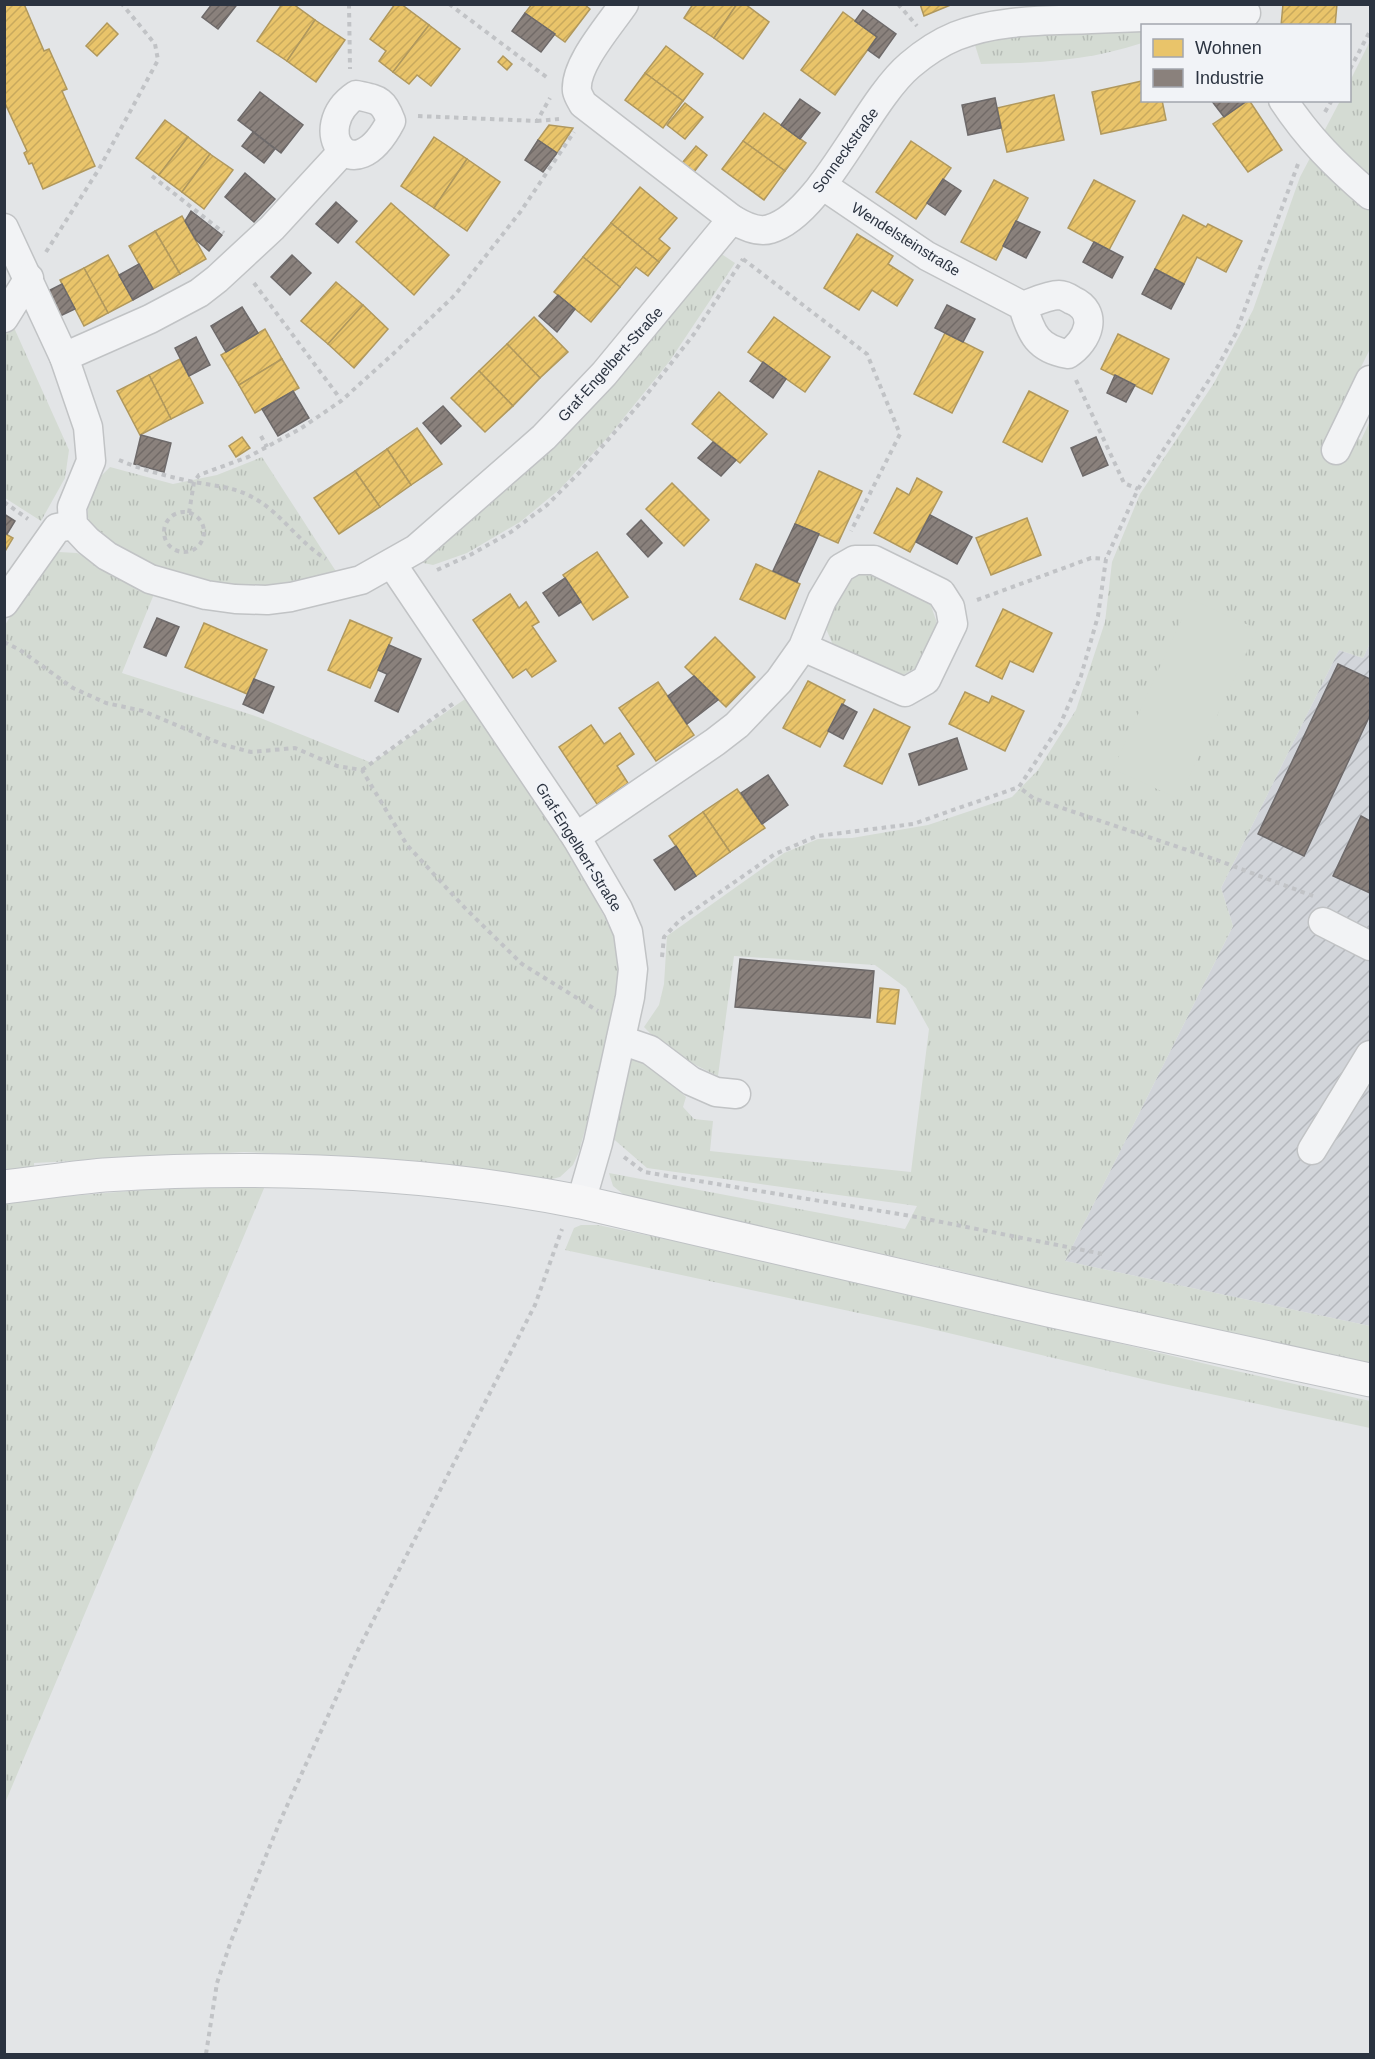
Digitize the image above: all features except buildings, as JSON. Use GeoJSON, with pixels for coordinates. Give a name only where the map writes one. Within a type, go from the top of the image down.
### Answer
{"type":"FeatureCollection","features":[{"type":"Feature","properties":{"kind":"main road"},"geometry":{"type":"LineString","coordinates":[[4,1187],[102,1176],[219,1170],[306,1171],[405,1178],[512,1190],[576,1201],[1059,1313],[1371,1380]]}},
{"type":"Feature","properties":{"kind":"street"},"geometry":{"type":"LineString","coordinates":[[567,85],[581,70],[624,4]]}},
{"type":"Feature","properties":{"kind":"street","name":"Sonneckstraße"},"geometry":{"type":"LineString","coordinates":[[567,85],[578,94],[584,104],[724,229],[744,226],[768,230],[782,224],[797,213],[822,185],[882,97],[908,66],[935,46],[957,36],[991,26],[1034,21],[1247,14]]}},
{"type":"Feature","properties":{"kind":"street"},"geometry":{"type":"LineString","coordinates":[[356,95],[373,99],[385,106],[391,121],[371,150],[353,156],[342,152],[337,146],[334,130],[340,111],[345,103],[356,95]]}},
{"type":"Feature","properties":{"kind":"street"},"geometry":{"type":"LineString","coordinates":[[1284,102],[1311,138],[1336,166],[1371,195]]}},
{"type":"Feature","properties":{"kind":"street"},"geometry":{"type":"LineString","coordinates":[[64,357],[150,319],[199,293],[218,279],[272,228],[342,152]]}},
{"type":"Feature","properties":{"kind":"street","name":"Wendelsteinstraße"},"geometry":{"type":"LineString","coordinates":[[822,185],[927,256],[1023,306]]}},
{"type":"Feature","properties":{"kind":"street"},"geometry":{"type":"LineString","coordinates":[[4,228],[64,357],[88,427],[91,461],[72,507],[73,525],[57,528],[4,603]]}},
{"type":"Feature","properties":{"kind":"street","name":"Graf-Engelbert-Straße"},"geometry":{"type":"LineString","coordinates":[[73,525],[107,556],[150,579],[206,595],[267,600],[291,597],[361,580],[416,549],[544,437],[604,374],[724,229]]}},
{"type":"Feature","properties":{"kind":"street"},"geometry":{"type":"LineString","coordinates":[[4,318],[29,278]]}},
{"type":"Feature","properties":{"kind":"street"},"geometry":{"type":"LineString","coordinates":[[1060,295],[1075,301],[1084,308],[1090,321],[1085,339],[1068,354],[1052,351],[1038,341],[1028,323],[1023,306],[1060,295]]}},
{"type":"Feature","properties":{"kind":"street"},"geometry":{"type":"LineString","coordinates":[[1336,450],[1371,380]]}},
{"type":"Feature","properties":{"kind":"street"},"geometry":{"type":"LineString","coordinates":[[576,837],[737,725],[779,681],[802,647],[822,600],[841,568],[855,560],[874,560],[941,593],[950,607],[953,624],[926,680],[905,692],[802,647]]}},
{"type":"Feature","properties":{"kind":"street","name":"Graf-Engelbert-Straße"},"geometry":{"type":"LineString","coordinates":[[392,564],[576,837],[618,909],[628,932],[633,969],[630,997],[598,1143],[576,1201]]}},
{"type":"Feature","properties":{"kind":"street"},"geometry":{"type":"LineString","coordinates":[[1320,910],[1371,946]]}},
{"type":"Feature","properties":{"kind":"street"},"geometry":{"type":"LineString","coordinates":[[621,1040],[650,1050],[691,1081],[716,1092],[736,1094]]}},
{"type":"Feature","properties":{"kind":"street"},"geometry":{"type":"LineString","coordinates":[[1312,1150],[1371,1055]]}},
{"type":"Feature","properties":{"kind":"path"},"geometry":{"type":"LineString","coordinates":[[29,278],[99,169],[158,60],[155,44],[122,4]]}},
{"type":"Feature","properties":{"kind":"path"},"geometry":{"type":"LineString","coordinates":[[349,4],[351,80],[356,95]]}},
{"type":"Feature","properties":{"kind":"path"},"geometry":{"type":"LineString","coordinates":[[391,121],[410,115],[537,121],[567,85],[449,4]]}},
{"type":"Feature","properties":{"kind":"path"},"geometry":{"type":"LineString","coordinates":[[1351,67],[1371,31]]}},
{"type":"Feature","properties":{"kind":"path"},"geometry":{"type":"LineString","coordinates":[[189,513],[194,482],[199,475],[248,457],[300,429],[342,401],[455,295],[521,211],[578,126]]}},
{"type":"Feature","properties":{"kind":"path"},"geometry":{"type":"LineString","coordinates":[[661,963],[664,937],[680,920],[775,854],[817,836],[913,824],[1019,787],[1060,724],[1081,676],[1098,616],[1107,559],[1138,489],[1218,366],[1236,333],[1295,168],[1311,138]]}},
{"type":"Feature","properties":{"kind":"path"},"geometry":{"type":"LineString","coordinates":[[152,176],[243,256],[339,398]]}},
{"type":"Feature","properties":{"kind":"path"},"geometry":{"type":"LineString","coordinates":[[724,229],[743,259],[867,354],[900,434],[848,539],[855,560]]}},
{"type":"Feature","properties":{"kind":"path"},"geometry":{"type":"LineString","coordinates":[[392,564],[430,573],[470,555],[511,532],[547,505],[580,472],[640,403],[694,334],[743,259]]}},
{"type":"Feature","properties":{"kind":"path"},"geometry":{"type":"LineString","coordinates":[[1068,354],[1069,366],[1124,483],[1138,489]]}},
{"type":"Feature","properties":{"kind":"path"},"geometry":{"type":"LineString","coordinates":[[261,436],[267,447]]}},
{"type":"Feature","properties":{"kind":"path"},"geometry":{"type":"LineString","coordinates":[[91,461],[109,455],[132,465],[194,482],[233,488],[254,498],[270,510],[311,550],[334,565]]}},
{"type":"Feature","properties":{"kind":"path"},"geometry":{"type":"LineString","coordinates":[[182,512],[189,513],[201,522],[204,530],[203,537],[194,549],[178,552],[166,542],[165,527],[174,515],[182,512]]}},
{"type":"Feature","properties":{"kind":"path"},"geometry":{"type":"LineString","coordinates":[[950,607],[971,602],[1091,558],[1107,559]]}},
{"type":"Feature","properties":{"kind":"path"},"geometry":{"type":"LineString","coordinates":[[4,642],[20,650],[73,688],[106,703],[143,711],[224,745],[251,752],[295,748],[337,766],[362,770],[476,688]]}},
{"type":"Feature","properties":{"kind":"path"},"geometry":{"type":"LineString","coordinates":[[362,770],[407,845],[465,908],[522,964],[607,1016]]}},
{"type":"Feature","properties":{"kind":"path"},"geometry":{"type":"LineString","coordinates":[[1019,787],[1033,798],[1295,888],[1320,910]]}},
{"type":"Feature","properties":{"kind":"path"},"geometry":{"type":"LineString","coordinates":[[598,1143],[614,1149],[644,1172],[911,1216],[1103,1254]]}},
{"type":"Feature","properties":{"kind":"path"},"geometry":{"type":"LineString","coordinates":[[206,2055],[218,1983],[247,1898],[358,1650],[535,1305],[576,1201]]}},
{"type":"Feature","properties":{"kind":"shaded area"},"geometry":{"type":"Polygon","coordinates":[[[1370,643],[1370,1326],[1065,1261],[1233,926],[1221,888],[1339,650],[1363,658],[1370,643]]]}},
{"type":"Feature","properties":{"kind":"green space"},"geometry":{"type":"Polygon","coordinates":[[[1141,26],[1141,43],[1102,54],[1062,60],[981,64],[974,42],[992,38],[1141,26]]]}},
{"type":"Feature","properties":{"kind":"green space"},"geometry":{"type":"Polygon","coordinates":[[[1370,41],[1370,349],[1331,427],[1361,440],[1370,421],[1370,643],[1363,658],[1339,650],[1221,888],[1233,926],[1065,1261],[1370,1326],[1370,1363],[1134,1315],[954,1270],[628,1198],[613,1186],[609,1173],[905,1229],[917,1206],[647,1168],[609,1135],[626,1059],[635,1060],[659,1072],[686,1097],[683,1107],[694,1119],[713,1121],[710,1151],[911,1172],[929,1029],[906,988],[875,965],[734,956],[718,1076],[678,1055],[660,1043],[644,1027],[659,1005],[664,984],[667,936],[784,853],[818,839],[852,838],[928,825],[1012,797],[1038,770],[1076,710],[1105,622],[1112,562],[1140,494],[1214,383],[1253,310],[1300,177],[1339,102],[1351,102],[1351,79],[1370,41]]]}},
{"type":"Feature","properties":{"kind":"green space"},"geometry":{"type":"Polygon","coordinates":[[[720,253],[735,263],[669,362],[609,436],[560,489],[520,522],[467,553],[433,565],[419,562],[720,253]]]}},
{"type":"Feature","properties":{"kind":"green space"},"geometry":{"type":"Polygon","coordinates":[[[11,321],[69,450],[65,478],[41,521],[5,498],[4,333],[11,321]]]}},
{"type":"Feature","properties":{"kind":"green space"},"geometry":{"type":"Polygon","coordinates":[[[262,457],[339,576],[316,582],[232,589],[135,564],[91,527],[88,503],[95,482],[110,467],[173,484],[217,475],[262,457]]]}},
{"type":"Feature","properties":{"kind":"green space"},"geometry":{"type":"Polygon","coordinates":[[[59,552],[77,553],[154,594],[122,673],[258,717],[372,763],[468,697],[570,853],[618,942],[620,981],[606,1052],[579,1152],[573,1165],[560,1177],[544,1181],[472,1168],[366,1157],[244,1152],[34,1163],[35,1199],[165,1188],[265,1186],[5,1803],[5,625],[32,583],[59,552]]]}},
{"type":"Feature","properties":{"kind":"green space"},"geometry":{"type":"Polygon","coordinates":[[[866,572],[930,603],[937,623],[916,668],[899,677],[833,645],[824,624],[849,577],[866,572]]]}},
{"type":"Feature","properties":{"kind":"green space"},"geometry":{"type":"Polygon","coordinates":[[[1191,599],[1257,629],[1179,799],[1113,769],[1191,599]]]}},
{"type":"Feature","properties":{"kind":"green space"},"geometry":{"type":"Polygon","coordinates":[[[581,1225],[598,1225],[799,1267],[1370,1401],[1370,1428],[1159,1383],[919,1326],[565,1250],[574,1228],[581,1225]]]}}]}
